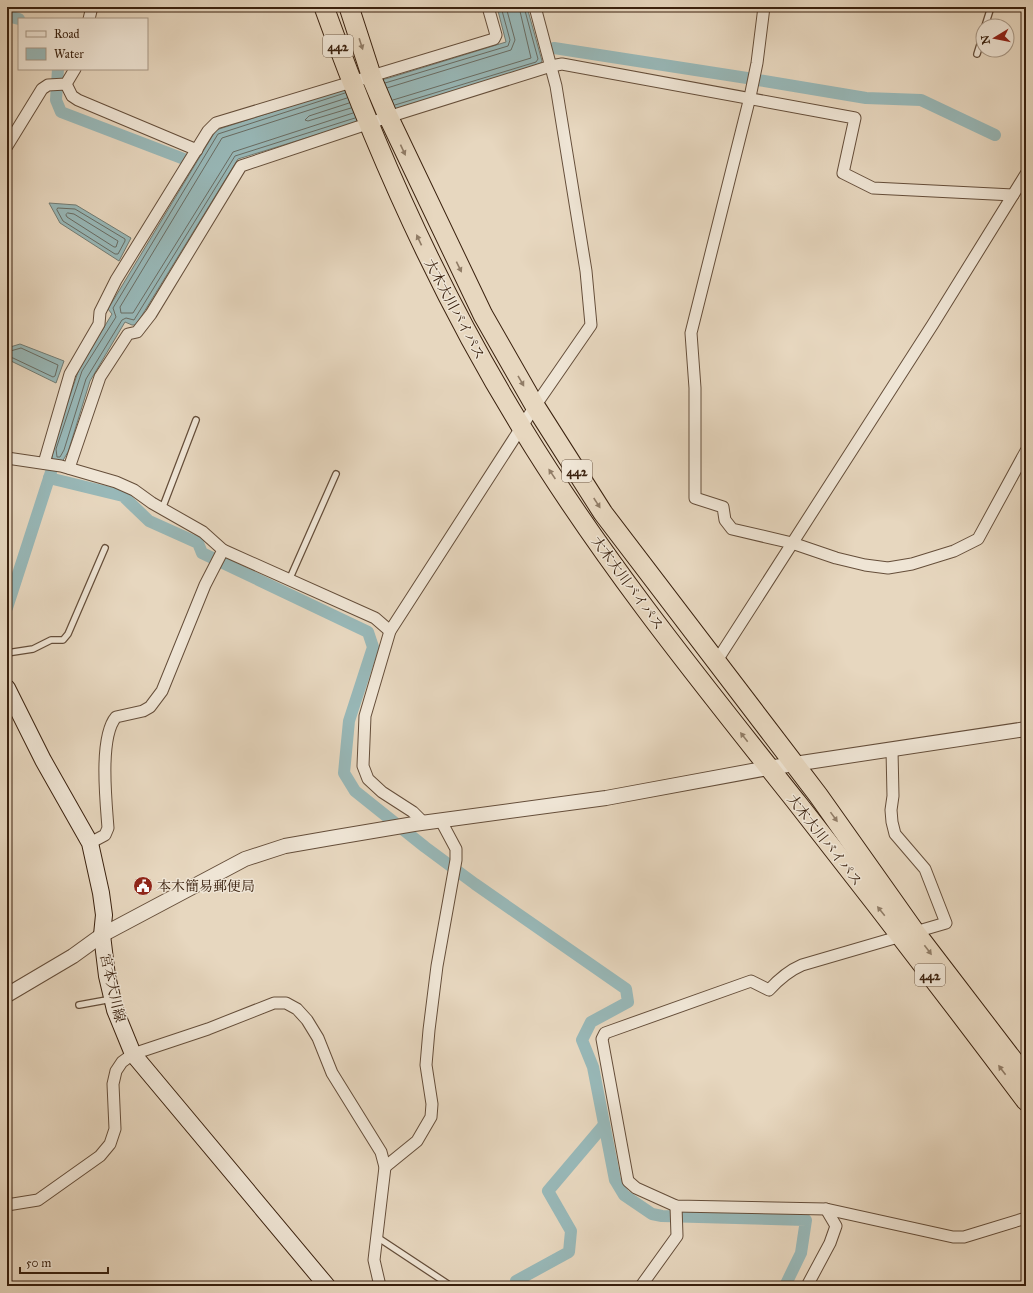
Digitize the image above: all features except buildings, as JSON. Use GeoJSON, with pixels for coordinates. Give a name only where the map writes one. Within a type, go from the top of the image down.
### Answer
{"type":"FeatureCollection","features":[{"type":"Feature","properties":{"kind":"highway","name":"大木大川バイパス"},"geometry":{"type":"LineString","coordinates":[[324,7],[367,122],[419,241],[469,336],[522,429],[614,566],[768,768],[833,851],[908,934],[1026,1077]]}},
{"type":"Feature","properties":{"kind":"highway","name":"大木大川バイパス"},"geometry":{"type":"LineString","coordinates":[[348,7],[372,79],[388,116],[483,316],[535,406],[603,513],[818,795],[849,838],[908,934],[1026,1101]]}},
{"type":"Feature","properties":{"kind":"main road","name":"宮本大川線"},"geometry":{"type":"LineString","coordinates":[[7,688],[44,760],[90,843],[101,893],[104,915],[102,935],[107,976],[112,999],[125,1038],[133,1054],[327,1286]]}},
{"type":"Feature","properties":{"kind":"street"},"geometry":{"type":"LineString","coordinates":[[89,18],[92,7]]}},
{"type":"Feature","properties":{"kind":"street"},"geometry":{"type":"LineString","coordinates":[[47,463],[70,374],[99,324],[100,312],[116,280],[208,131],[216,123],[372,79],[494,39],[496,35],[488,7]]}},
{"type":"Feature","properties":{"kind":"street"},"geometry":{"type":"LineString","coordinates":[[419,824],[413,812],[382,792],[368,779],[363,766],[365,716],[390,631],[522,429],[535,406],[591,325],[586,271],[552,66],[535,7]]}},
{"type":"Feature","properties":{"kind":"street"},"geometry":{"type":"LineString","coordinates":[[764,7],[757,63],[750,97],[691,334],[695,388],[694,498],[723,508],[725,520],[732,529],[792,543],[836,558],[865,565],[888,568],[912,564],[954,551],[978,539],[1026,451]]}},
{"type":"Feature","properties":{"kind":"street"},"geometry":{"type":"LineString","coordinates":[[65,467],[100,377],[128,334],[137,332],[151,314],[241,166],[367,122],[552,66],[562,64],[750,97],[855,118],[844,173],[873,188],[1012,195]]}},
{"type":"Feature","properties":{"kind":"street"},"geometry":{"type":"LineString","coordinates":[[7,146],[42,89],[58,84],[74,70]]}},
{"type":"Feature","properties":{"kind":"street"},"geometry":{"type":"LineString","coordinates":[[58,84],[78,100],[197,150]]}},
{"type":"Feature","properties":{"kind":"street"},"geometry":{"type":"LineString","coordinates":[[716,662],[933,324],[1026,174]]}},
{"type":"Feature","properties":{"kind":"street"},"geometry":{"type":"LineString","coordinates":[[7,458],[65,467],[134,490],[162,509],[203,532],[221,553],[290,578],[374,618],[390,631]]}},
{"type":"Feature","properties":{"kind":"street"},"geometry":{"type":"LineString","coordinates":[[90,843],[105,835],[108,828],[106,759],[107,737],[112,722],[116,717],[123,714],[146,709],[162,691],[221,553]]}},
{"type":"Feature","properties":{"kind":"street"},"geometry":{"type":"LineString","coordinates":[[7,995],[73,956],[102,935],[231,866],[263,852],[292,845],[419,824],[606,798],[768,768],[1025,729]]}},
{"type":"Feature","properties":{"kind":"street"},"geometry":{"type":"LineString","coordinates":[[892,750],[893,796],[891,810],[894,828],[896,834],[925,869],[946,923],[793,969],[779,979],[769,990],[751,981],[605,1033],[602,1039],[628,1181],[636,1188],[676,1214],[826,1209],[953,1237],[964,1237],[1026,1218]]}},
{"type":"Feature","properties":{"kind":"street"},"geometry":{"type":"LineString","coordinates":[[385,1167],[417,1141],[431,1117],[432,1104],[426,1065],[429,1030],[437,966],[456,860],[456,849],[441,821]]}},
{"type":"Feature","properties":{"kind":"street"},"geometry":{"type":"LineString","coordinates":[[7,1206],[38,1200],[100,1156],[110,1144],[115,1129],[113,1084],[116,1071],[122,1062],[133,1054],[208,1029],[274,1003],[286,1003],[297,1008],[307,1020],[318,1038],[332,1074],[381,1152],[385,1167],[374,1260],[380,1286]]}},
{"type":"Feature","properties":{"kind":"street"},"geometry":{"type":"LineString","coordinates":[[807,1286],[830,1243],[836,1226],[826,1209]]}},
{"type":"Feature","properties":{"kind":"street"},"geometry":{"type":"LineString","coordinates":[[641,1286],[677,1236],[676,1214]]}},
{"type":"Feature","properties":{"kind":"lane"},"geometry":{"type":"LineString","coordinates":[[988,18],[991,7]]}},
{"type":"Feature","properties":{"kind":"lane"},"geometry":{"type":"LineString","coordinates":[[162,509],[196,420]]}},
{"type":"Feature","properties":{"kind":"lane"},"geometry":{"type":"LineString","coordinates":[[290,578],[336,474]]}},
{"type":"Feature","properties":{"kind":"lane"},"geometry":{"type":"LineString","coordinates":[[7,653],[33,649],[51,640],[63,640],[68,634],[105,548]]}},
{"type":"Feature","properties":{"kind":"lane"},"geometry":{"type":"LineString","coordinates":[[79,1005],[112,999]]}},
{"type":"Feature","properties":{"kind":"lane"},"geometry":{"type":"LineString","coordinates":[[377,1237],[451,1286]]}},
{"type":"Feature","properties":{"kind":"water"},"geometry":{"type":"Polygon","coordinates":[[[497,7],[527,7],[542,61],[539,66],[238,159],[136,325],[125,322],[90,381],[68,452],[62,462],[52,460],[52,449],[79,369],[112,314],[108,309],[216,130],[344,89],[389,78],[506,42],[497,7]]]}},
{"type":"Feature","properties":{"kind":"water"},"geometry":{"type":"Polygon","coordinates":[[[49,203],[76,205],[131,238],[119,261],[60,223],[49,203]]]}},
{"type":"Feature","properties":{"kind":"water"},"geometry":{"type":"Polygon","coordinates":[[[20,344],[64,361],[56,383],[11,361],[7,361],[7,348],[20,344]]]}},
{"type":"Feature","properties":{"kind":"waterway"},"geometry":{"type":"LineString","coordinates":[[7,16],[18,19]]}},
{"type":"Feature","properties":{"kind":"waterway"},"geometry":{"type":"LineString","coordinates":[[554,48],[747,78]]}},
{"type":"Feature","properties":{"kind":"waterway"},"geometry":{"type":"LineString","coordinates":[[58,70],[56,100],[61,112],[184,159]]}},
{"type":"Feature","properties":{"kind":"waterway"},"geometry":{"type":"LineString","coordinates":[[758,80],[866,98],[921,100],[995,135]]}},
{"type":"Feature","properties":{"kind":"waterway"},"geometry":{"type":"LineString","coordinates":[[7,608],[51,472]]}},
{"type":"Feature","properties":{"kind":"waterway"},"geometry":{"type":"LineString","coordinates":[[49,478],[123,496],[149,521],[198,543],[202,553],[368,632],[373,647],[349,721],[344,773],[355,791],[425,847],[475,884],[626,989],[628,1002],[591,1022],[582,1040],[593,1067],[615,1180],[624,1195],[652,1214],[662,1216],[806,1220],[801,1253],[785,1286]]}},
{"type":"Feature","properties":{"kind":"waterway"},"geometry":{"type":"LineString","coordinates":[[516,1286],[516,1281],[569,1252],[571,1231],[548,1191],[604,1125]]}},
{"type":"Feature","properties":{"kind":"place","name":"本木簡易郵便局"},"geometry":{"type":"Point","coordinates":[143,886]}}]}
